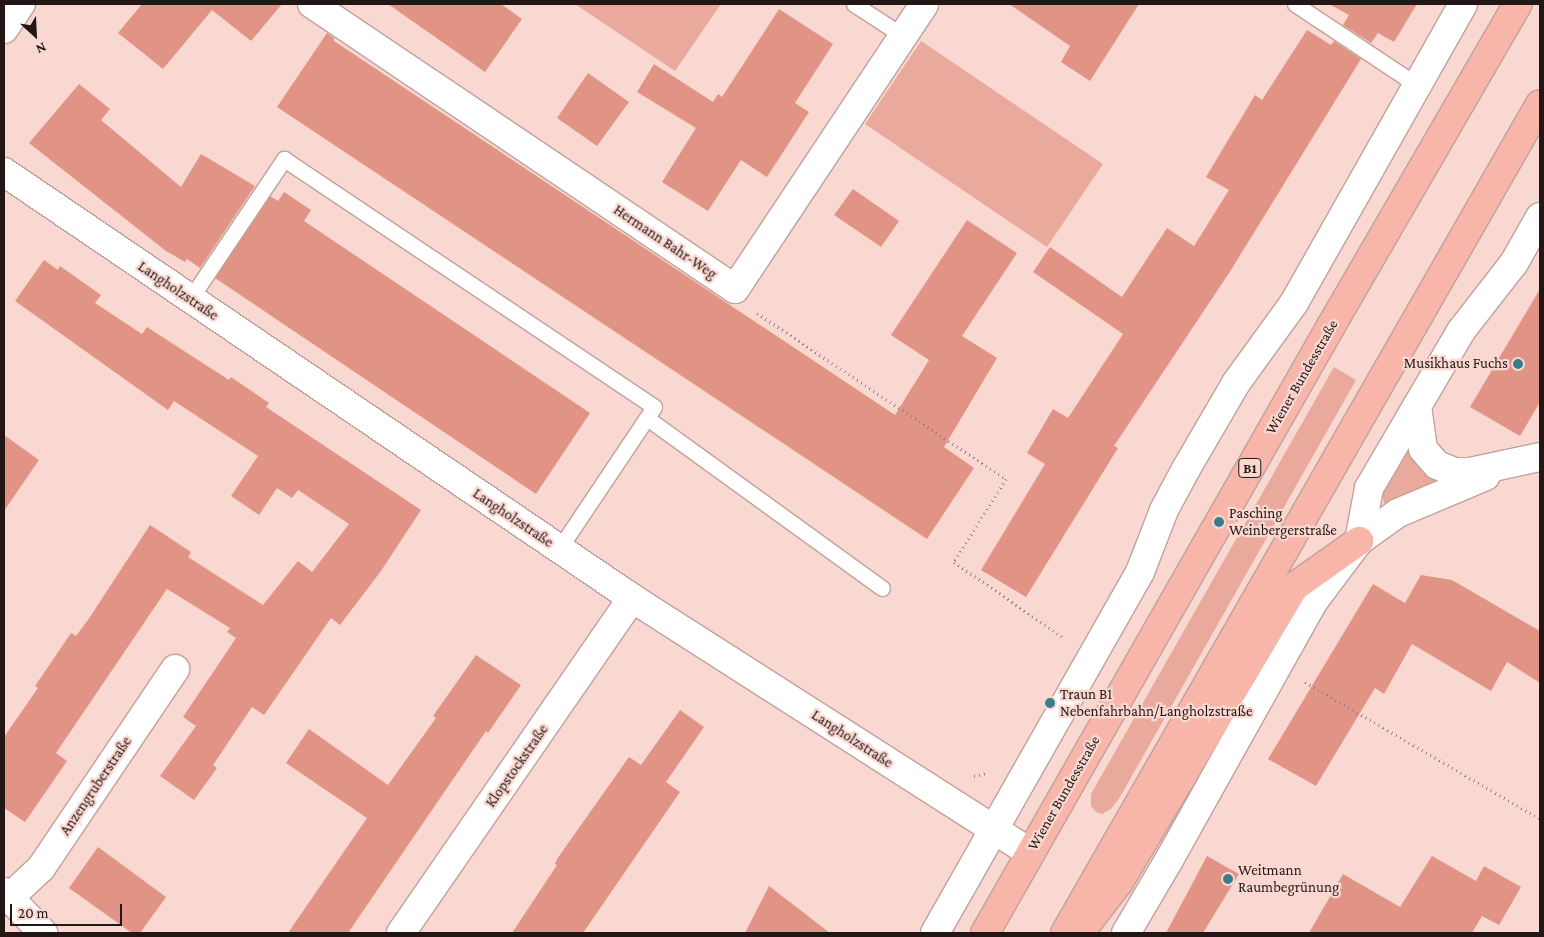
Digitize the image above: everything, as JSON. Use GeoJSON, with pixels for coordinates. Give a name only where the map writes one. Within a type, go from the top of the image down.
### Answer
{"type":"FeatureCollection","features":[{"type":"Feature","properties":{"kind":"main road","name":"Wiener Bundesstraße"},"geometry":{"type":"LineString","coordinates":[[985,933],[1335,319],[1518,4]]}},
{"type":"Feature","properties":{"kind":"main road"},"geometry":{"type":"LineString","coordinates":[[1065,933],[1540,104]]}},
{"type":"Feature","properties":{"kind":"main road"},"geometry":{"type":"LineString","coordinates":[[1080,933],[1119,882],[1294,587],[1359,540]]}},
{"type":"Feature","properties":{"kind":"street"},"geometry":{"type":"LineString","coordinates":[[4,29],[21,4]]}},
{"type":"Feature","properties":{"kind":"street","name":"Hermann Bahr-Weg"},"geometry":{"type":"LineString","coordinates":[[312,4],[734,289]]}},
{"type":"Feature","properties":{"kind":"street"},"geometry":{"type":"LineString","coordinates":[[734,289],[924,4]]}},
{"type":"Feature","properties":{"kind":"street"},"geometry":{"type":"LineString","coordinates":[[935,933],[1140,572],[1164,510],[1186,469],[1236,383],[1294,303],[1463,4]]}},
{"type":"Feature","properties":{"kind":"street","name":"Langholzstraße"},"geometry":{"type":"LineString","coordinates":[[4,172],[632,598],[1030,853]]}},
{"type":"Feature","properties":{"kind":"street"},"geometry":{"type":"LineString","coordinates":[[1359,540],[1369,488],[1460,331],[1514,263],[1540,217]]}},
{"type":"Feature","properties":{"kind":"street"},"geometry":{"type":"LineString","coordinates":[[1417,406],[1423,449],[1437,465],[1454,472],[1470,472],[1510,465],[1540,457]]}},
{"type":"Feature","properties":{"kind":"street"},"geometry":{"type":"LineString","coordinates":[[1126,933],[1169,860],[1313,602],[1359,540],[1398,513],[1510,465]]}},
{"type":"Feature","properties":{"kind":"street","name":"Klopstockstraße"},"geometry":{"type":"LineString","coordinates":[[401,933],[632,598]]}},
{"type":"Feature","properties":{"kind":"street","name":"Anzengruberstraße"},"geometry":{"type":"LineString","coordinates":[[43,933],[6,895],[41,868],[175,669]]}},
{"type":"Feature","properties":{"kind":"lane"},"geometry":{"type":"LineString","coordinates":[[854,4],[903,36]]}},
{"type":"Feature","properties":{"kind":"lane"},"geometry":{"type":"LineString","coordinates":[[1295,4],[1418,85]]}},
{"type":"Feature","properties":{"kind":"lane"},"geometry":{"type":"LineString","coordinates":[[190,299],[284,159],[654,407],[559,549]]}},
{"type":"Feature","properties":{"kind":"lane"},"geometry":{"type":"LineString","coordinates":[[647,418],[882,588]]}},
{"type":"Feature","properties":{"kind":"path"},"geometry":{"type":"LineString","coordinates":[[734,289],[746,305],[1006,479],[954,562],[1066,639]]}},
{"type":"Feature","properties":{"kind":"path"},"geometry":{"type":"LineString","coordinates":[[1297,680],[1306,682],[1540,819]]}},
{"type":"Feature","properties":{"kind":"shaded area"},"geometry":{"type":"Polygon","coordinates":[[[575,4],[721,4],[675,71],[575,4]]]}},
{"type":"Feature","properties":{"kind":"shaded area"},"geometry":{"type":"Polygon","coordinates":[[[921,41],[1103,164],[1047,247],[865,124],[921,41]]]}},
{"type":"Feature","properties":{"kind":"shaded area"},"geometry":{"type":"Polygon","coordinates":[[[1334,367],[1356,380],[1120,797],[1111,809],[1102,814],[1096,812],[1091,806],[1091,794],[1334,367]]]}},
{"type":"Feature","properties":{"kind":"shaded area"},"geometry":{"type":"Polygon","coordinates":[[[1408,441],[1439,480],[1438,485],[1390,505],[1384,503],[1381,492],[1408,441]]]}},
{"type":"Feature","properties":{"kind":"building"},"geometry":{"type":"Polygon","coordinates":[[[142,4],[282,4],[251,41],[212,10],[163,69],[118,33],[142,4]]]}},
{"type":"Feature","properties":{"kind":"building"},"geometry":{"type":"Polygon","coordinates":[[[388,4],[501,4],[522,19],[485,72],[388,4]]]}},
{"type":"Feature","properties":{"kind":"building"},"geometry":{"type":"Polygon","coordinates":[[[1009,4],[1139,4],[1090,81],[1061,62],[1070,46],[1009,4]]]}},
{"type":"Feature","properties":{"kind":"building"},"geometry":{"type":"Polygon","coordinates":[[[1329,4],[1417,4],[1394,42],[1378,33],[1371,43],[1343,25],[1349,15],[1329,4]]]}},
{"type":"Feature","properties":{"kind":"building"},"geometry":{"type":"Polygon","coordinates":[[[779,9],[833,44],[795,103],[809,112],[767,177],[741,160],[708,211],[662,182],[696,128],[637,92],[654,64],[713,102],[718,94],[722,97],[779,9]]]}},
{"type":"Feature","properties":{"kind":"building"},"geometry":{"type":"Polygon","coordinates":[[[1307,30],[1331,45],[1334,41],[1361,59],[1231,270],[1114,446],[1118,448],[1026,597],[981,570],[1045,464],[1027,453],[1053,409],[1068,418],[1123,334],[1033,272],[1050,247],[1122,297],[1167,228],[1194,246],[1229,190],[1206,177],[1255,95],[1262,100],[1307,30]]]}},
{"type":"Feature","properties":{"kind":"building"},"geometry":{"type":"Polygon","coordinates":[[[327,33],[334,38],[334,41],[895,415],[929,360],[891,335],[967,220],[1017,253],[962,336],[997,358],[944,447],[974,468],[927,539],[277,107],[327,33]]]}},
{"type":"Feature","properties":{"kind":"building"},"geometry":{"type":"Polygon","coordinates":[[[588,73],[629,102],[597,146],[557,118],[588,73]]]}},
{"type":"Feature","properties":{"kind":"building"},"geometry":{"type":"Polygon","coordinates":[[[79,84],[110,109],[101,120],[181,187],[201,154],[255,186],[200,268],[187,259],[185,262],[166,251],[29,143],[79,84]]]}},
{"type":"Feature","properties":{"kind":"building"},"geometry":{"type":"Polygon","coordinates":[[[853,189],[899,221],[881,247],[834,215],[853,189]]]}},
{"type":"Feature","properties":{"kind":"building"},"geometry":{"type":"Polygon","coordinates":[[[284,192],[311,210],[304,221],[590,413],[536,494],[215,278],[270,196],[278,201],[284,192]]]}},
{"type":"Feature","properties":{"kind":"building"},"geometry":{"type":"Polygon","coordinates":[[[44,260],[58,270],[60,266],[101,295],[95,303],[142,334],[147,327],[229,380],[231,377],[269,403],[266,407],[421,510],[381,571],[340,625],[331,618],[264,715],[252,707],[213,765],[217,768],[194,800],[160,776],[196,726],[183,717],[236,638],[227,632],[230,628],[167,589],[56,753],[67,761],[25,822],[4,808],[4,737],[38,688],[35,686],[71,633],[76,636],[88,620],[150,525],[191,552],[188,557],[263,605],[298,561],[312,572],[349,524],[298,490],[292,498],[277,488],[259,515],[231,496],[258,456],[174,401],[168,410],[15,301],[44,260]]]}},
{"type":"Feature","properties":{"kind":"building","name":"Musikhaus Fuchs"},"geometry":{"type":"Polygon","coordinates":[[[1540,289],[1540,402],[1520,436],[1470,407],[1540,289]]]}},
{"type":"Feature","properties":{"kind":"building"},"geometry":{"type":"Polygon","coordinates":[[[4,435],[39,460],[4,511],[4,435]]]}},
{"type":"Feature","properties":{"kind":"building"},"geometry":{"type":"Polygon","coordinates":[[[1421,575],[1452,580],[1540,631],[1540,683],[1507,662],[1491,691],[1412,644],[1384,694],[1375,688],[1316,786],[1268,759],[1373,584],[1405,603],[1421,575]]]}},
{"type":"Feature","properties":{"kind":"building"},"geometry":{"type":"Polygon","coordinates":[[[476,655],[521,685],[488,733],[486,731],[348,933],[288,933],[367,818],[286,763],[309,729],[388,785],[436,718],[433,716],[476,655]]]}},
{"type":"Feature","properties":{"kind":"building"},"geometry":{"type":"Polygon","coordinates":[[[680,710],[704,727],[666,782],[680,792],[583,933],[512,933],[557,865],[555,864],[557,859],[629,757],[641,765],[680,710]]]}},
{"type":"Feature","properties":{"kind":"building"},"geometry":{"type":"Polygon","coordinates":[[[98,847],[166,897],[140,933],[132,933],[69,888],[98,847]]]}},
{"type":"Feature","properties":{"kind":"building"},"geometry":{"type":"Polygon","coordinates":[[[1207,856],[1239,874],[1203,933],[1166,933],[1207,856]]]}},
{"type":"Feature","properties":{"kind":"building"},"geometry":{"type":"Polygon","coordinates":[[[1432,856],[1476,881],[1484,866],[1521,887],[1499,925],[1482,916],[1472,933],[1309,933],[1343,874],[1400,907],[1432,856]]]}},
{"type":"Feature","properties":{"kind":"building"},"geometry":{"type":"Polygon","coordinates":[[[769,886],[830,933],[745,933],[769,886]]]}},
{"type":"Feature","properties":{"kind":"place","name":"Musikhaus Fuchs"},"geometry":{"type":"Point","coordinates":[1518,364]}},
{"type":"Feature","properties":{"kind":"place","name":"Pasching Weinbergerstraße"},"geometry":{"type":"Point","coordinates":[1219,522]}},
{"type":"Feature","properties":{"kind":"place","name":"Traun B1 Nebenfahrbahn/Langholzstraße"},"geometry":{"type":"Point","coordinates":[1050,703]}},
{"type":"Feature","properties":{"kind":"place","name":"Weitmann Raumbegrünung"},"geometry":{"type":"Point","coordinates":[1228,879]}}]}
